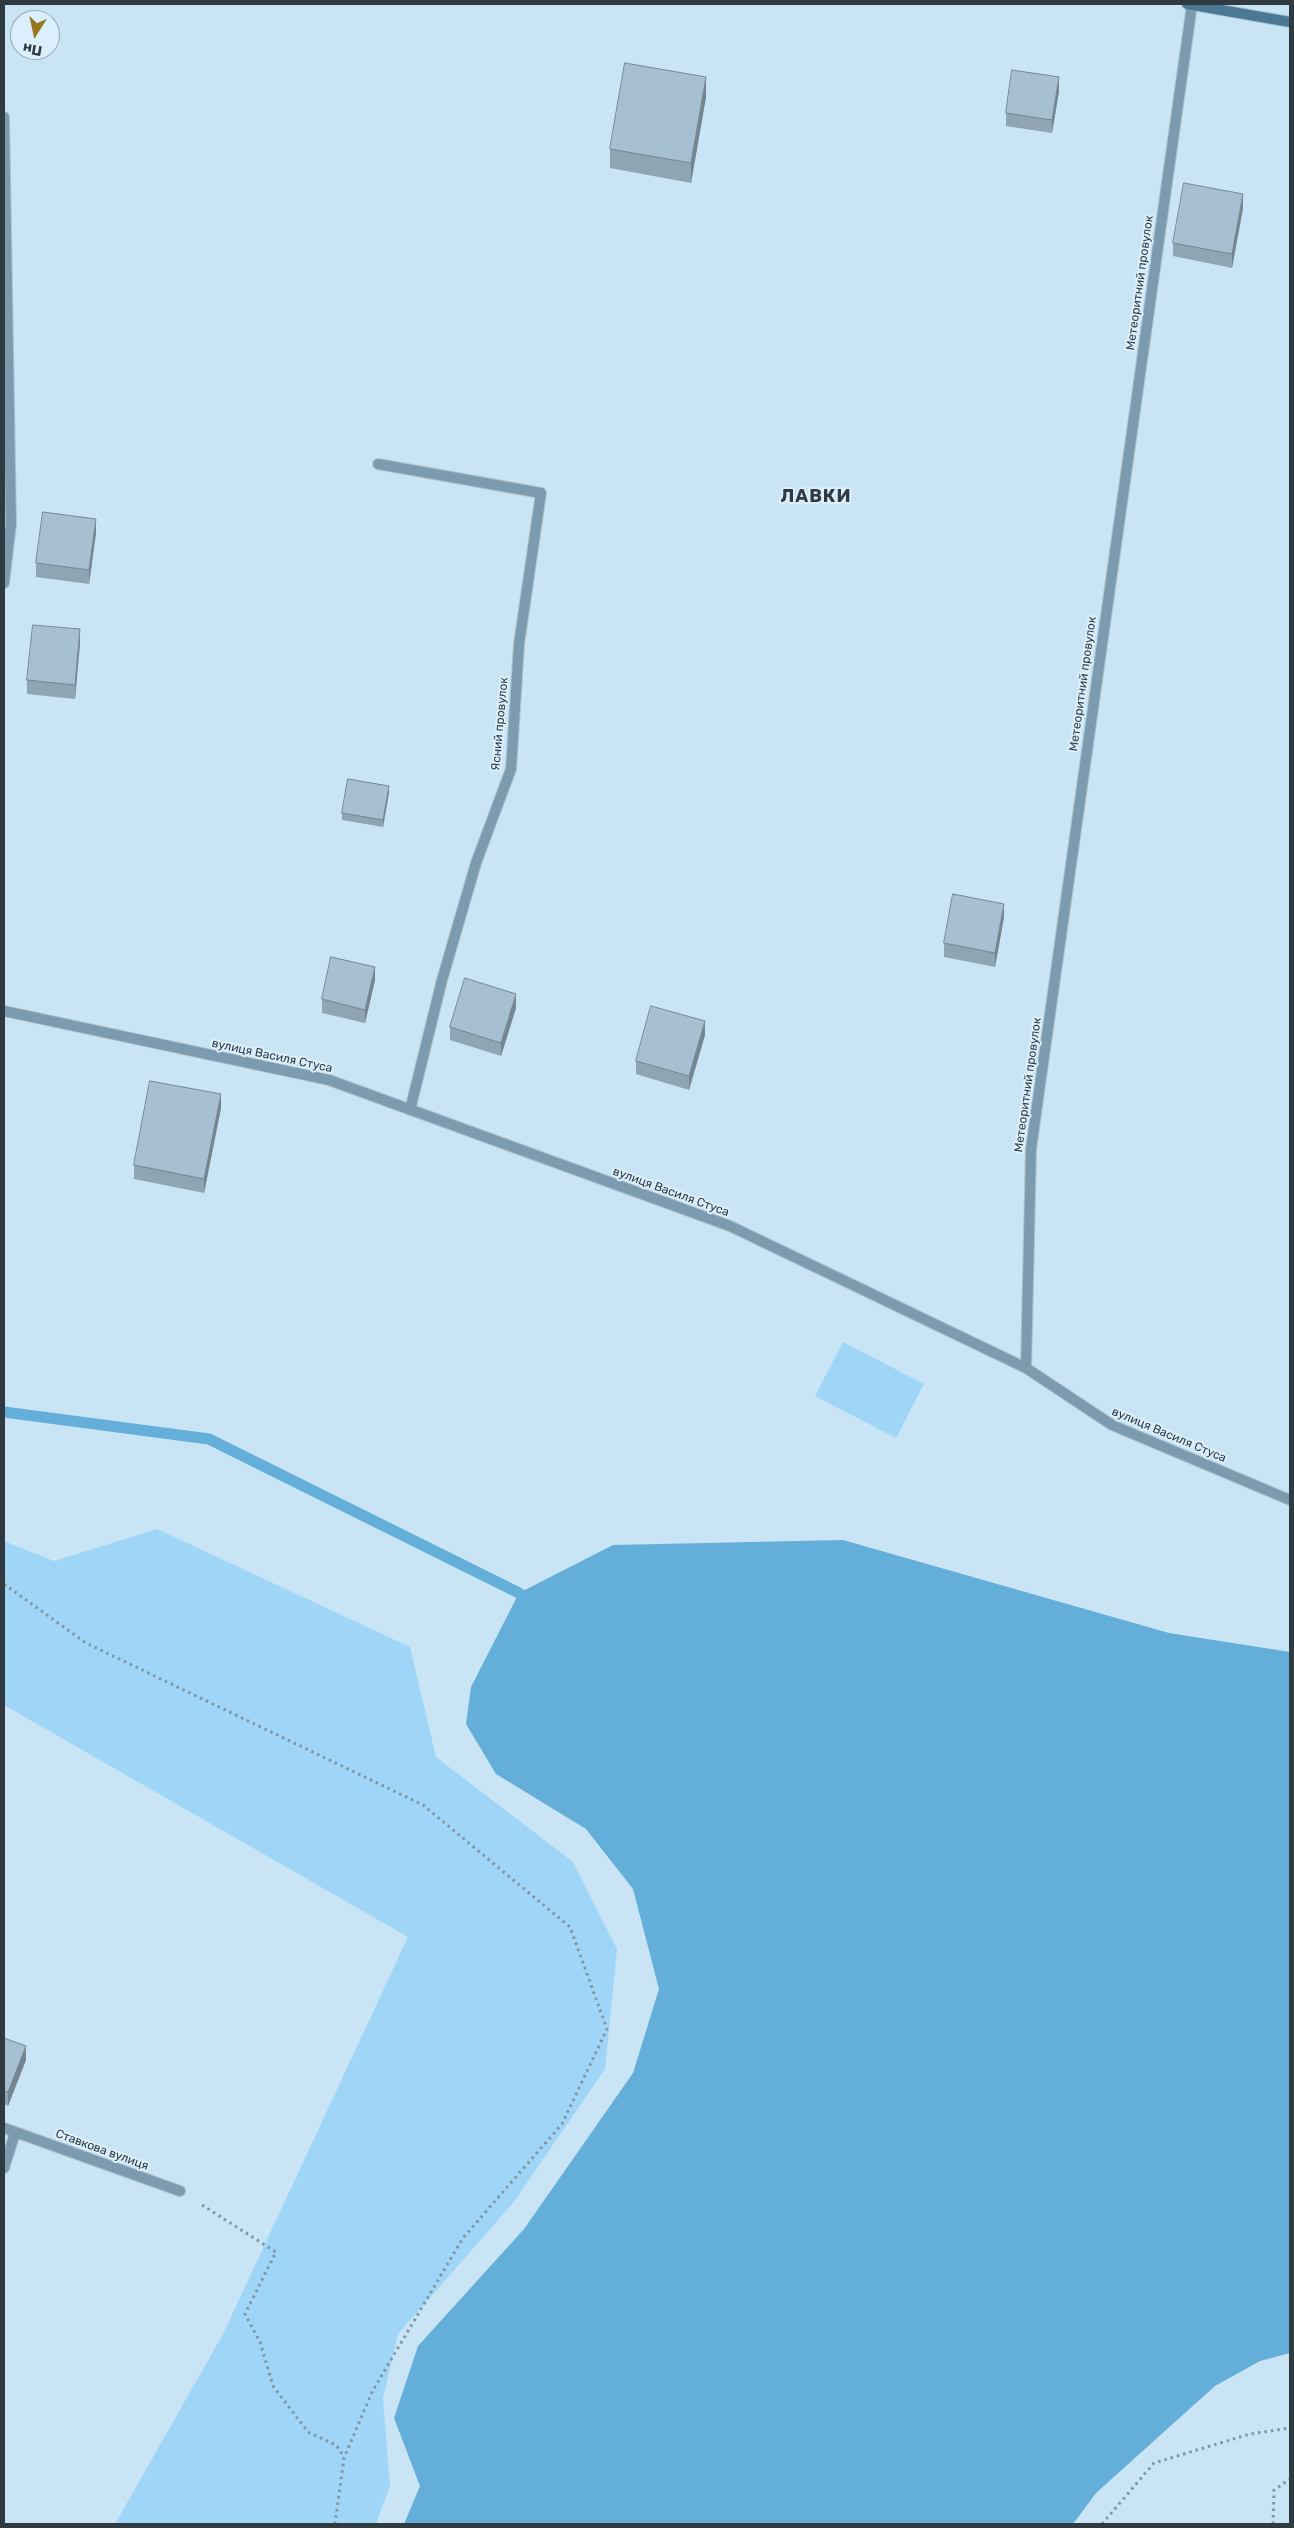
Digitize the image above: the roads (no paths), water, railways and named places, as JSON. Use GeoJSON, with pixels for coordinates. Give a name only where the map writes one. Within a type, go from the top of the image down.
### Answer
{"type":"FeatureCollection","features":[{"type":"Feature","properties":{"kind":"street"},"geometry":{"type":"LineString","coordinates":[[1189,4],[1290,22]]}},
{"type":"Feature","properties":{"kind":"street","name":"Метеоритний провулок"},"geometry":{"type":"LineString","coordinates":[[1026,1368],[1031,1149],[1189,4]]}},
{"type":"Feature","properties":{"kind":"street"},"geometry":{"type":"LineString","coordinates":[[4,117],[11,524],[4,583]]}},
{"type":"Feature","properties":{"kind":"street","name":"Ясний провулок"},"geometry":{"type":"LineString","coordinates":[[378,464],[542,493],[520,644],[511,770],[473,872],[442,980],[410,1110]]}},
{"type":"Feature","properties":{"kind":"street","name":"вулиця Василя Стуса"},"geometry":{"type":"LineString","coordinates":[[4,1011],[328,1080],[730,1226],[1026,1368],[1112,1425],[1290,1500]]}},
{"type":"Feature","properties":{"kind":"street","name":"Ставкова вулиця"},"geometry":{"type":"LineString","coordinates":[[4,2128],[180,2191]]}},
{"type":"Feature","properties":{"kind":"street"},"geometry":{"type":"LineString","coordinates":[[4,2168],[15,2132]]}},
{"type":"Feature","properties":{"kind":"waterway"},"geometry":{"type":"LineString","coordinates":[[4,1412],[209,1439],[519,1593]]}},
{"type":"Feature","properties":{"kind":"district","name":"ЛАВКИ"},"geometry":{"type":"Point","coordinates":[816,497]}}]}
